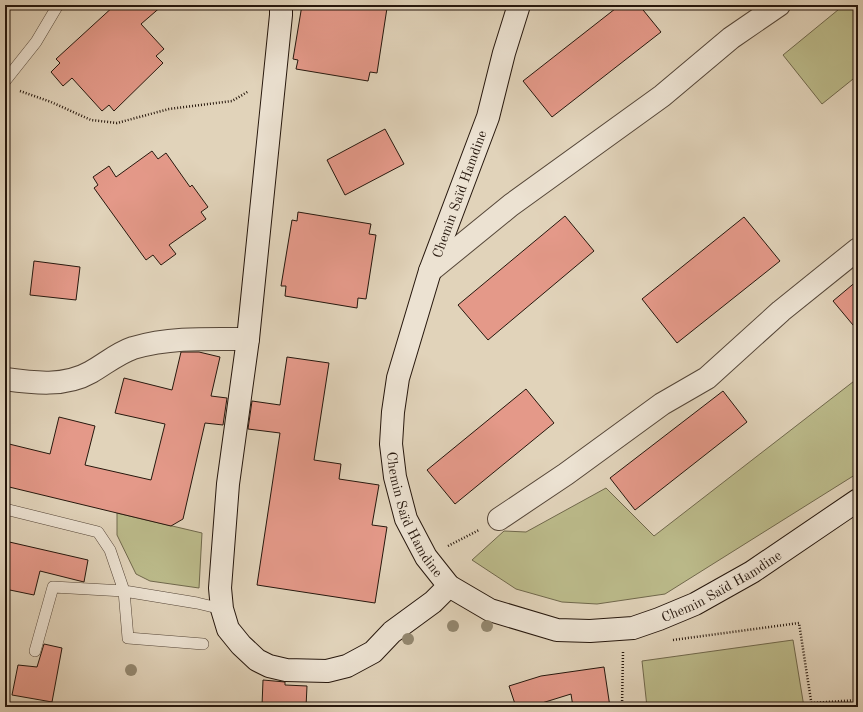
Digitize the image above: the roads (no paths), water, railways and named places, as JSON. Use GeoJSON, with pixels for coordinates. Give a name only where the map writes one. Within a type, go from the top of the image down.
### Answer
{"type":"FeatureCollection","features":[{"type":"Feature","properties":{"kind":"main road"},"geometry":{"type":"LineString","coordinates":[[281,5],[248,339],[228,484],[220,588],[222,609],[228,629],[241,645],[257,660],[286,670],[327,671],[347,666],[372,652],[392,632],[433,602],[449,586]]}},
{"type":"Feature","properties":{"kind":"main road","name":"Chemin Saïd Hamdine"},"geometry":{"type":"LineString","coordinates":[[519,5],[504,53],[488,117],[430,271],[398,378],[393,412],[391,444],[395,477],[406,520],[426,557],[449,586],[490,610],[556,630],[590,631],[633,628],[695,604],[752,572],[858,500]]}},
{"type":"Feature","properties":{"kind":"main road"},"geometry":{"type":"LineString","coordinates":[[430,271],[511,205],[662,96],[731,38],[779,5]]}},
{"type":"Feature","properties":{"kind":"main road"},"geometry":{"type":"LineString","coordinates":[[499,519],[566,474],[662,404],[707,378],[780,311],[858,249]]}},
{"type":"Feature","properties":{"kind":"main road"},"geometry":{"type":"LineString","coordinates":[[5,379],[33,383],[65,382],[89,373],[132,349],[157,343],[176,339],[248,339]]}},
{"type":"Feature","properties":{"kind":"lane"},"geometry":{"type":"LineString","coordinates":[[5,81],[36,42],[58,5]]}},
{"type":"Feature","properties":{"kind":"lane"},"geometry":{"type":"LineString","coordinates":[[5,509],[98,532],[110,550],[124,591],[128,638],[203,644]]}},
{"type":"Feature","properties":{"kind":"lane"},"geometry":{"type":"LineString","coordinates":[[35,651],[54,587],[124,591],[197,602],[222,609]]}}]}
